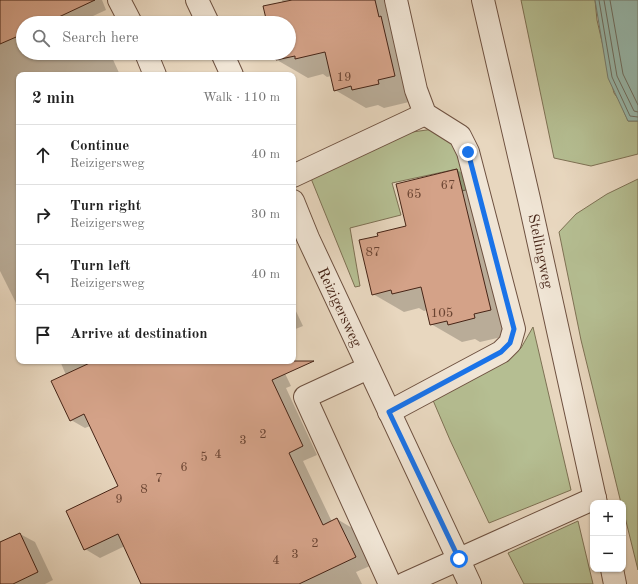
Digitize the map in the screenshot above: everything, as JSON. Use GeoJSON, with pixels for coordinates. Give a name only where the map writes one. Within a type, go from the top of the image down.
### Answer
{"type":"FeatureCollection","features":[{"type":"Feature","properties":{"kind":"street"},"geometry":{"type":"LineString","coordinates":[[119,0],[127,16]]}},
{"type":"Feature","properties":{"kind":"street"},"geometry":{"type":"LineString","coordinates":[[197,0],[205,16]]}},
{"type":"Feature","properties":{"kind":"street"},"geometry":{"type":"LineString","coordinates":[[389,412],[501,352],[510,343],[514,329],[468,152],[460,136],[425,114],[416,90],[396,0]]}},
{"type":"Feature","properties":{"kind":"street","name":"Stellingweg"},"geometry":{"type":"LineString","coordinates":[[483,0],[596,500]]}},
{"type":"Feature","properties":{"kind":"street"},"geometry":{"type":"LineString","coordinates":[[149,60],[155,72]]}},
{"type":"Feature","properties":{"kind":"street"},"geometry":{"type":"LineString","coordinates":[[225,60],[231,72]]}},
{"type":"Feature","properties":{"kind":"street"},"geometry":{"type":"LineString","coordinates":[[296,175],[425,114]]}},
{"type":"Feature","properties":{"kind":"street","name":"Reizigersweg"},"geometry":{"type":"LineString","coordinates":[[296,208],[308,238],[368,368],[470,584]]}},
{"type":"Feature","properties":{"kind":"street"},"geometry":{"type":"LineString","coordinates":[[368,368],[305,397],[390,584]]}},
{"type":"Feature","properties":{"kind":"street"},"geometry":{"type":"LineString","coordinates":[[404,584],[590,504]]}},
{"type":"Feature","properties":{"kind":"street"},"geometry":{"type":"LineString","coordinates":[[613,572],[615,584]]}},
{"type":"Feature","properties":{"kind":"green space"},"geometry":{"type":"Polygon","coordinates":[[[521,0],[595,0],[597,20],[614,93],[619,100],[628,121],[638,121],[638,154],[591,166],[554,158],[521,0]]]}},
{"type":"Feature","properties":{"kind":"green space"},"geometry":{"type":"Polygon","coordinates":[[[434,129],[459,149],[473,188],[462,191],[457,169],[392,183],[401,215],[350,228],[360,286],[355,287],[310,176],[405,133],[434,129]]]}},
{"type":"Feature","properties":{"kind":"green space"},"geometry":{"type":"Polygon","coordinates":[[[638,179],[638,570],[626,521],[626,500],[620,500],[581,340],[559,232],[576,214],[607,194],[638,179]]]}},
{"type":"Feature","properties":{"kind":"green space"},"geometry":{"type":"Polygon","coordinates":[[[533,327],[571,490],[489,523],[432,398],[489,366],[510,359],[521,348],[533,327]]]}},
{"type":"Feature","properties":{"kind":"green space"},"geometry":{"type":"Polygon","coordinates":[[[578,521],[593,584],[524,584],[508,553],[578,521]]]}},
{"type":"Feature","properties":{"kind":"water"},"geometry":{"type":"Polygon","coordinates":[[[595,0],[638,0],[638,121],[628,121],[608,78],[595,0]]]}},
{"type":"Feature","properties":{"kind":"building"},"geometry":{"type":"Polygon","coordinates":[[[0,0],[95,0],[61,16],[16,16],[16,37],[0,44],[0,0]]]}},
{"type":"Feature","properties":{"kind":"building"},"geometry":{"type":"Polygon","coordinates":[[[292,0],[375,0],[379,17],[381,16],[395,76],[378,80],[379,84],[352,90],[351,86],[334,91],[325,52],[296,59],[296,16],[265,16],[263,6],[292,0]]]}},
{"type":"Feature","properties":{"kind":"building"},"geometry":{"type":"Polygon","coordinates":[[[457,169],[491,310],[474,314],[475,318],[448,325],[447,321],[430,325],[421,287],[392,294],[391,290],[372,295],[359,240],[378,236],[377,233],[406,226],[396,184],[457,169]]]}},
{"type":"Feature","properties":{"kind":"building"},"geometry":{"type":"Polygon","coordinates":[[[296,361],[314,361],[272,380],[303,446],[289,453],[323,525],[337,518],[356,557],[299,584],[141,584],[118,534],[84,550],[66,511],[118,486],[84,414],[70,421],[51,381],[88,364],[296,364],[296,361]]]}},
{"type":"Feature","properties":{"kind":"building"},"geometry":{"type":"Polygon","coordinates":[[[20,533],[38,572],[13,584],[0,584],[0,542],[20,533]]]}},
{"type":"Feature","properties":{"kind":"route"},"geometry":{"type":"LineString","coordinates":[[459,559],[389,412],[501,352],[510,343],[514,329],[468,152]]}}]}
